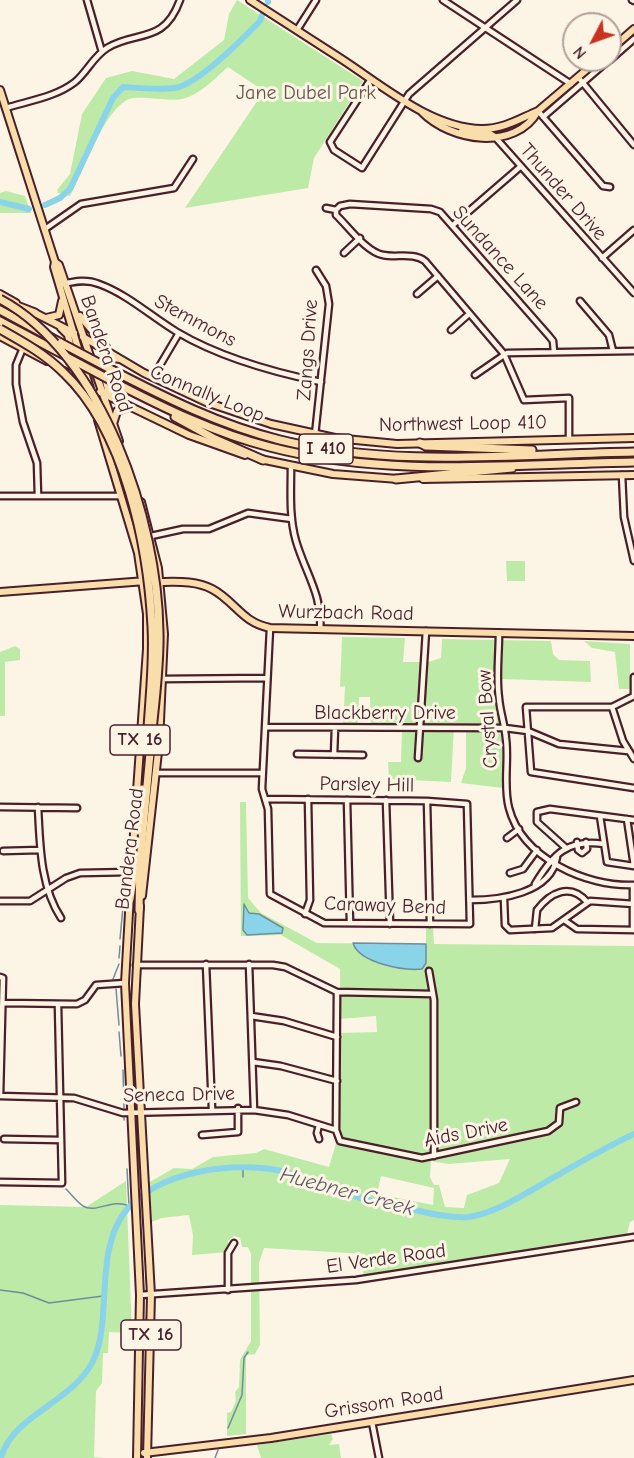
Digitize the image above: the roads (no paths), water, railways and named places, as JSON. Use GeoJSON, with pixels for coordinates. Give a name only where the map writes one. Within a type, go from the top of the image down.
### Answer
{"type":"FeatureCollection","features":[{"type":"Feature","properties":{"kind":"highway"},"geometry":{"type":"LineString","coordinates":[[0,297],[38,314]]}},
{"type":"Feature","properties":{"kind":"highway"},"geometry":{"type":"LineString","coordinates":[[0,297],[34,320],[62,350],[103,416],[124,463],[142,518],[156,597],[159,632],[140,862],[139,910]]}},
{"type":"Feature","properties":{"kind":"highway","name":"Connally Loop"},"geometry":{"type":"LineString","coordinates":[[0,310],[175,402],[223,423],[314,447],[396,456],[634,452]]}},
{"type":"Feature","properties":{"kind":"highway","name":"Connally Loop"},"geometry":{"type":"LineString","coordinates":[[0,321],[161,406],[243,440],[329,459],[405,466],[634,462]]}},
{"type":"Feature","properties":{"kind":"highway"},"geometry":{"type":"LineString","coordinates":[[0,329],[46,357],[73,382],[94,409],[115,454],[137,520],[149,583],[153,629],[149,741],[130,899]]}},
{"type":"Feature","properties":{"kind":"highway"},"geometry":{"type":"LineString","coordinates":[[161,406],[203,433],[262,460]]}},
{"type":"Feature","properties":{"kind":"highway"},"geometry":{"type":"LineString","coordinates":[[420,443],[426,446],[476,446],[555,453]]}},
{"type":"Feature","properties":{"kind":"highway"},"geometry":{"type":"LineString","coordinates":[[396,479],[511,469],[523,464]]}},
{"type":"Feature","properties":{"kind":"main road"},"geometry":{"type":"LineString","coordinates":[[250,0],[456,134],[472,137],[495,137],[508,134],[528,123],[588,72]]}},
{"type":"Feature","properties":{"kind":"main road"},"geometry":{"type":"LineString","coordinates":[[622,40],[634,29]]}},
{"type":"Feature","properties":{"kind":"main road","name":"Bandera Road"},"geometry":{"type":"LineString","coordinates":[[0,90],[45,229],[55,262],[54,267],[63,285],[73,332],[144,581],[147,626],[125,983],[140,1295],[137,1456]]}},
{"type":"Feature","properties":{"kind":"main road"},"geometry":{"type":"LineString","coordinates":[[420,110],[462,127],[485,129],[506,125],[539,113]]}},
{"type":"Feature","properties":{"kind":"main road"},"geometry":{"type":"LineString","coordinates":[[495,137],[497,132],[522,123],[539,113]]}},
{"type":"Feature","properties":{"kind":"main road"},"geometry":{"type":"LineString","coordinates":[[430,114],[458,129],[490,134],[495,137]]}},
{"type":"Feature","properties":{"kind":"main road"},"geometry":{"type":"LineString","coordinates":[[38,314],[49,319],[57,316],[62,310],[66,296]]}},
{"type":"Feature","properties":{"kind":"main road"},"geometry":{"type":"LineString","coordinates":[[66,296],[87,327],[110,351]]}},
{"type":"Feature","properties":{"kind":"main road","name":"Bandera Road"},"geometry":{"type":"LineString","coordinates":[[66,296],[84,338],[152,536],[160,582],[164,634],[156,770],[139,910],[135,1004],[151,1295],[147,1455]]}},
{"type":"Feature","properties":{"kind":"main road","name":"Northwest Loop 410"},"geometry":{"type":"LineString","coordinates":[[38,314],[110,351],[153,377],[217,406],[315,435],[378,443],[634,438]]}},
{"type":"Feature","properties":{"kind":"main road"},"geometry":{"type":"LineString","coordinates":[[51,321],[68,335],[74,365],[66,370],[57,367]]}},
{"type":"Feature","properties":{"kind":"main road"},"geometry":{"type":"LineString","coordinates":[[0,336],[119,402],[202,440],[291,467],[339,475],[396,479],[634,475]]}},
{"type":"Feature","properties":{"kind":"main road"},"geometry":{"type":"LineString","coordinates":[[119,402],[109,392],[102,362],[107,357],[122,359]]}},
{"type":"Feature","properties":{"kind":"main road"},"geometry":{"type":"LineString","coordinates":[[65,372],[81,388],[95,410]]}},
{"type":"Feature","properties":{"kind":"main road"},"geometry":{"type":"LineString","coordinates":[[113,424],[117,411],[131,408]]}},
{"type":"Feature","properties":{"kind":"main road","name":"Wurzbach Road"},"geometry":{"type":"LineString","coordinates":[[0,592],[144,581],[189,582],[206,586],[219,593],[243,617],[270,628],[634,636]]}},
{"type":"Feature","properties":{"kind":"main road"},"geometry":{"type":"LineString","coordinates":[[144,686],[147,709],[159,708],[161,696]]}},
{"type":"Feature","properties":{"kind":"main road"},"geometry":{"type":"LineString","coordinates":[[139,748],[144,728],[154,728],[156,770]]}},
{"type":"Feature","properties":{"kind":"main road","name":"Grissom Road"},"geometry":{"type":"LineString","coordinates":[[137,1456],[164,1450],[372,1422],[634,1380]]}},
{"type":"Feature","properties":{"kind":"main road"},"geometry":{"type":"LineString","coordinates":[[148,1436],[155,1445],[164,1450]]}},
{"type":"Feature","properties":{"kind":"street"},"geometry":{"type":"LineString","coordinates":[[87,0],[102,52]]}},
{"type":"Feature","properties":{"kind":"street"},"geometry":{"type":"LineString","coordinates":[[6,108],[65,88],[78,78],[102,52],[117,44],[140,38],[159,29],[173,14],[180,0]]}},
{"type":"Feature","properties":{"kind":"street"},"geometry":{"type":"LineString","coordinates":[[297,30],[316,0]]}},
{"type":"Feature","properties":{"kind":"street"},"geometry":{"type":"LineString","coordinates":[[443,0],[571,84]]}},
{"type":"Feature","properties":{"kind":"street"},"geometry":{"type":"LineString","coordinates":[[372,79],[332,139],[332,147],[362,168],[413,89],[517,0]]}},
{"type":"Feature","properties":{"kind":"street"},"geometry":{"type":"LineString","coordinates":[[622,50],[634,39]]}},
{"type":"Feature","properties":{"kind":"street"},"geometry":{"type":"LineString","coordinates":[[593,72],[539,113],[603,186],[610,187]]}},
{"type":"Feature","properties":{"kind":"street"},"geometry":{"type":"LineString","coordinates":[[581,80],[634,145]]}},
{"type":"Feature","properties":{"kind":"street"},"geometry":{"type":"LineString","coordinates":[[504,148],[504,140],[508,134]]}},
{"type":"Feature","properties":{"kind":"street","name":"Thunder Drive"},"geometry":{"type":"LineString","coordinates":[[495,137],[634,293]]}},
{"type":"Feature","properties":{"kind":"street"},"geometry":{"type":"LineString","coordinates":[[45,229],[81,204],[174,188],[193,159]]}},
{"type":"Feature","properties":{"kind":"street"},"geometry":{"type":"LineString","coordinates":[[453,225],[520,166]]}},
{"type":"Feature","properties":{"kind":"street","name":"Sundance Lane"},"geometry":{"type":"LineString","coordinates":[[336,210],[340,206],[350,204],[431,209],[440,212],[549,336],[554,344],[554,352]]}},
{"type":"Feature","properties":{"kind":"street"},"geometry":{"type":"LineString","coordinates":[[326,208],[336,210],[336,214],[383,258],[419,257],[504,354],[524,401],[569,398],[569,439]]}},
{"type":"Feature","properties":{"kind":"street"},"geometry":{"type":"LineString","coordinates":[[602,258],[634,230]]}},
{"type":"Feature","properties":{"kind":"street"},"geometry":{"type":"LineString","coordinates":[[344,253],[360,238]]}},
{"type":"Feature","properties":{"kind":"street","name":"Zangs Drive"},"geometry":{"type":"LineString","coordinates":[[315,435],[329,304],[326,286],[316,270]]}},
{"type":"Feature","properties":{"kind":"street"},"geometry":{"type":"LineString","coordinates":[[417,294],[438,276]]}},
{"type":"Feature","properties":{"kind":"street","name":"Stemmons"},"geometry":{"type":"LineString","coordinates":[[63,285],[81,281],[100,284],[179,333],[248,364],[321,382]]}},
{"type":"Feature","properties":{"kind":"street"},"geometry":{"type":"LineString","coordinates":[[580,301],[609,334],[613,351]]}},
{"type":"Feature","properties":{"kind":"street"},"geometry":{"type":"LineString","coordinates":[[451,330],[470,314]]}},
{"type":"Feature","properties":{"kind":"street"},"geometry":{"type":"LineString","coordinates":[[153,377],[179,333]]}},
{"type":"Feature","properties":{"kind":"street"},"geometry":{"type":"LineString","coordinates":[[23,348],[16,365],[16,384],[22,422],[37,464],[38,496]]}},
{"type":"Feature","properties":{"kind":"street"},"geometry":{"type":"LineString","coordinates":[[475,375],[504,354],[634,351]]}},
{"type":"Feature","properties":{"kind":"street"},"geometry":{"type":"LineString","coordinates":[[291,467],[292,519],[299,552],[319,600],[320,629]]}},
{"type":"Feature","properties":{"kind":"street"},"geometry":{"type":"LineString","coordinates":[[622,476],[624,516],[634,561]]}},
{"type":"Feature","properties":{"kind":"street"},"geometry":{"type":"LineString","coordinates":[[0,496],[120,496]]}},
{"type":"Feature","properties":{"kind":"street"},"geometry":{"type":"LineString","coordinates":[[152,536],[183,529],[209,530],[248,513],[292,519]]}},
{"type":"Feature","properties":{"kind":"street"},"geometry":{"type":"LineString","coordinates":[[266,799],[262,789],[262,773],[270,628]]}},
{"type":"Feature","properties":{"kind":"street"},"geometry":{"type":"LineString","coordinates":[[418,758],[422,728],[426,631]]}},
{"type":"Feature","properties":{"kind":"street","name":"Crystal Bow"},"geometry":{"type":"LineString","coordinates":[[499,633],[498,697],[505,729],[505,803],[519,829],[537,850],[554,862],[589,879],[633,885]]}},
{"type":"Feature","properties":{"kind":"street"},"geometry":{"type":"LineString","coordinates":[[634,677],[634,696],[612,707],[526,707],[531,772],[634,788]]}},
{"type":"Feature","properties":{"kind":"street"},"geometry":{"type":"LineString","coordinates":[[162,679],[267,678]]}},
{"type":"Feature","properties":{"kind":"street"},"geometry":{"type":"LineString","coordinates":[[612,707],[628,751],[634,759]]}},
{"type":"Feature","properties":{"kind":"street","name":"Blackberry Drive"},"geometry":{"type":"LineString","coordinates":[[265,726],[505,729],[528,731],[559,744],[628,751]]}},
{"type":"Feature","properties":{"kind":"street"},"geometry":{"type":"LineString","coordinates":[[334,728],[334,754]]}},
{"type":"Feature","properties":{"kind":"street"},"geometry":{"type":"LineString","coordinates":[[297,754],[363,755]]}},
{"type":"Feature","properties":{"kind":"street"},"geometry":{"type":"LineString","coordinates":[[156,770],[262,773]]}},
{"type":"Feature","properties":{"kind":"street","name":"Parsley Hill"},"geometry":{"type":"LineString","coordinates":[[266,799],[427,801],[467,804],[470,900]]}},
{"type":"Feature","properties":{"kind":"street","name":"Caraway Bend"},"geometry":{"type":"LineString","coordinates":[[266,799],[270,894],[305,914],[324,923],[470,924],[470,900]]}},
{"type":"Feature","properties":{"kind":"street"},"geometry":{"type":"LineString","coordinates":[[305,914],[310,900],[308,799]]}},
{"type":"Feature","properties":{"kind":"street"},"geometry":{"type":"LineString","coordinates":[[347,800],[350,923]]}},
{"type":"Feature","properties":{"kind":"street"},"geometry":{"type":"LineString","coordinates":[[386,800],[390,924]]}},
{"type":"Feature","properties":{"kind":"street"},"geometry":{"type":"LineString","coordinates":[[427,801],[430,924]]}},
{"type":"Feature","properties":{"kind":"street"},"geometry":{"type":"LineString","coordinates":[[0,807],[77,807]]}},
{"type":"Feature","properties":{"kind":"street"},"geometry":{"type":"LineString","coordinates":[[38,807],[40,850],[48,890],[61,918]]}},
{"type":"Feature","properties":{"kind":"street"},"geometry":{"type":"LineString","coordinates":[[566,848],[537,822],[535,810],[550,808],[634,820]]}},
{"type":"Feature","properties":{"kind":"street"},"geometry":{"type":"LineString","coordinates":[[600,816],[608,863],[634,866],[627,819]]}},
{"type":"Feature","properties":{"kind":"street"},"geometry":{"type":"LineString","coordinates":[[507,838],[519,829]]}},
{"type":"Feature","properties":{"kind":"street"},"geometry":{"type":"LineString","coordinates":[[470,900],[504,899],[522,893],[544,879],[557,857],[566,848],[578,842],[604,844]]}},
{"type":"Feature","properties":{"kind":"street"},"geometry":{"type":"LineString","coordinates":[[578,842],[578,850],[582,853],[587,849],[586,842]]}},
{"type":"Feature","properties":{"kind":"street"},"geometry":{"type":"LineString","coordinates":[[3,851],[40,850]]}},
{"type":"Feature","properties":{"kind":"street"},"geometry":{"type":"LineString","coordinates":[[510,873],[523,869],[537,850]]}},
{"type":"Feature","properties":{"kind":"street"},"geometry":{"type":"LineString","coordinates":[[0,901],[30,901],[66,878],[80,873],[131,872]]}},
{"type":"Feature","properties":{"kind":"street"},"geometry":{"type":"LineString","coordinates":[[564,920],[580,930],[633,930],[633,885]]}},
{"type":"Feature","properties":{"kind":"street"},"geometry":{"type":"LineString","coordinates":[[535,929],[536,912],[557,892],[566,890],[581,896],[587,902]]}},
{"type":"Feature","properties":{"kind":"street"},"geometry":{"type":"LineString","coordinates":[[504,899],[507,928],[552,928],[587,902],[633,904]]}},
{"type":"Feature","properties":{"kind":"street"},"geometry":{"type":"LineString","coordinates":[[206,964],[212,1108]]}},
{"type":"Feature","properties":{"kind":"street"},"geometry":{"type":"LineString","coordinates":[[136,965],[249,964],[285,968],[337,992],[432,994]]}},
{"type":"Feature","properties":{"kind":"street"},"geometry":{"type":"LineString","coordinates":[[249,964],[254,1110]]}},
{"type":"Feature","properties":{"kind":"street"},"geometry":{"type":"LineString","coordinates":[[429,971],[432,994],[434,1156]]}},
{"type":"Feature","properties":{"kind":"street"},"geometry":{"type":"LineString","coordinates":[[0,1096],[4,1004],[1,977]]}},
{"type":"Feature","properties":{"kind":"street"},"geometry":{"type":"LineString","coordinates":[[4,1004],[58,1005],[81,1002],[96,985],[125,983]]}},
{"type":"Feature","properties":{"kind":"street"},"geometry":{"type":"LineString","coordinates":[[336,1130],[337,992]]}},
{"type":"Feature","properties":{"kind":"street"},"geometry":{"type":"LineString","coordinates":[[0,1182],[62,1184],[58,1005]]}},
{"type":"Feature","properties":{"kind":"street"},"geometry":{"type":"LineString","coordinates":[[251,1016],[284,1021],[337,1037]]}},
{"type":"Feature","properties":{"kind":"street"},"geometry":{"type":"LineString","coordinates":[[253,1062],[281,1066],[337,1081]]}},
{"type":"Feature","properties":{"kind":"street","name":"Seneca Drive"},"geometry":{"type":"LineString","coordinates":[[0,1096],[81,1099],[116,1112],[238,1108],[288,1114],[336,1130]]}},
{"type":"Feature","properties":{"kind":"street","name":"Aids Drive"},"geometry":{"type":"LineString","coordinates":[[336,1130],[338,1139],[344,1142],[407,1156],[434,1156],[548,1131],[559,1123],[560,1108],[576,1102]]}},
{"type":"Feature","properties":{"kind":"street"},"geometry":{"type":"LineString","coordinates":[[202,1135],[238,1132],[238,1108]]}},
{"type":"Feature","properties":{"kind":"street"},"geometry":{"type":"LineString","coordinates":[[286,1121],[288,1114]]}},
{"type":"Feature","properties":{"kind":"street"},"geometry":{"type":"LineString","coordinates":[[319,1125],[316,1133],[319,1139]]}},
{"type":"Feature","properties":{"kind":"street"},"geometry":{"type":"LineString","coordinates":[[4,1139],[61,1140]]}},
{"type":"Feature","properties":{"kind":"street","name":"El Verde Road"},"geometry":{"type":"LineString","coordinates":[[140,1295],[356,1280],[634,1236]]}},
{"type":"Feature","properties":{"kind":"street"},"geometry":{"type":"LineString","coordinates":[[228,1290],[228,1253],[234,1243]]}},
{"type":"Feature","properties":{"kind":"street"},"geometry":{"type":"LineString","coordinates":[[372,1422],[379,1458]]}},
{"type":"Feature","properties":{"kind":"water"},"geometry":{"type":"Polygon","coordinates":[[[244,904],[249,913],[259,914],[283,928],[282,933],[247,935],[243,930],[244,904]]]}},
{"type":"Feature","properties":{"kind":"water"},"geometry":{"type":"Polygon","coordinates":[[[353,943],[426,944],[426,963],[422,969],[383,964],[364,956],[353,943]]]}},
{"type":"Feature","properties":{"kind":"waterway"},"geometry":{"type":"LineString","coordinates":[[45,205],[60,198],[70,189],[113,98],[123,87],[163,89],[185,85],[208,70],[260,21],[262,15]]}},
{"type":"Feature","properties":{"kind":"waterway"},"geometry":{"type":"LineString","coordinates":[[0,202],[29,209]]}},
{"type":"Feature","properties":{"kind":"waterway"},"geometry":{"type":"LineString","coordinates":[[120,939],[124,896]]}},
{"type":"Feature","properties":{"kind":"waterway"},"geometry":{"type":"LineString","coordinates":[[119,958],[120,946]]}},
{"type":"Feature","properties":{"kind":"waterway"},"geometry":{"type":"LineString","coordinates":[[113,979],[119,964]]}},
{"type":"Feature","properties":{"kind":"waterway"},"geometry":{"type":"LineString","coordinates":[[116,989],[119,1025]]}},
{"type":"Feature","properties":{"kind":"waterway"},"geometry":{"type":"LineString","coordinates":[[119,1032],[121,1056]]}},
{"type":"Feature","properties":{"kind":"waterway"},"geometry":{"type":"LineString","coordinates":[[123,1070],[124,1108]]}},
{"type":"Feature","properties":{"kind":"waterway","name":"Huebner Creek"},"geometry":{"type":"LineString","coordinates":[[1,1458],[7,1443],[17,1431],[29,1419],[71,1388],[93,1361],[99,1346],[102,1328],[106,1270],[114,1232],[122,1216],[136,1200],[154,1188],[175,1178],[222,1168],[269,1169],[289,1173],[374,1201],[435,1214],[468,1217],[487,1213],[505,1205],[634,1134]]}},
{"type":"Feature","properties":{"kind":"waterway"},"geometry":{"type":"LineString","coordinates":[[243,1168],[243,1177]]}},
{"type":"Feature","properties":{"kind":"waterway"},"geometry":{"type":"LineString","coordinates":[[66,1189],[88,1208],[116,1204],[129,1206],[127,1169]]}},
{"type":"Feature","properties":{"kind":"waterway"},"geometry":{"type":"LineString","coordinates":[[0,1290],[23,1293],[49,1303],[103,1296]]}},
{"type":"Feature","properties":{"kind":"waterway"},"geometry":{"type":"LineString","coordinates":[[228,1428],[242,1395],[244,1358],[248,1352]]}},
{"type":"Feature","properties":{"kind":"waterway"},"geometry":{"type":"LineString","coordinates":[[215,1458],[218,1450]]}},
{"type":"Feature","properties":{"kind":"park label","name":"Jane Dubel Park"},"geometry":{"type":"Point","coordinates":[306,93]}}]}
